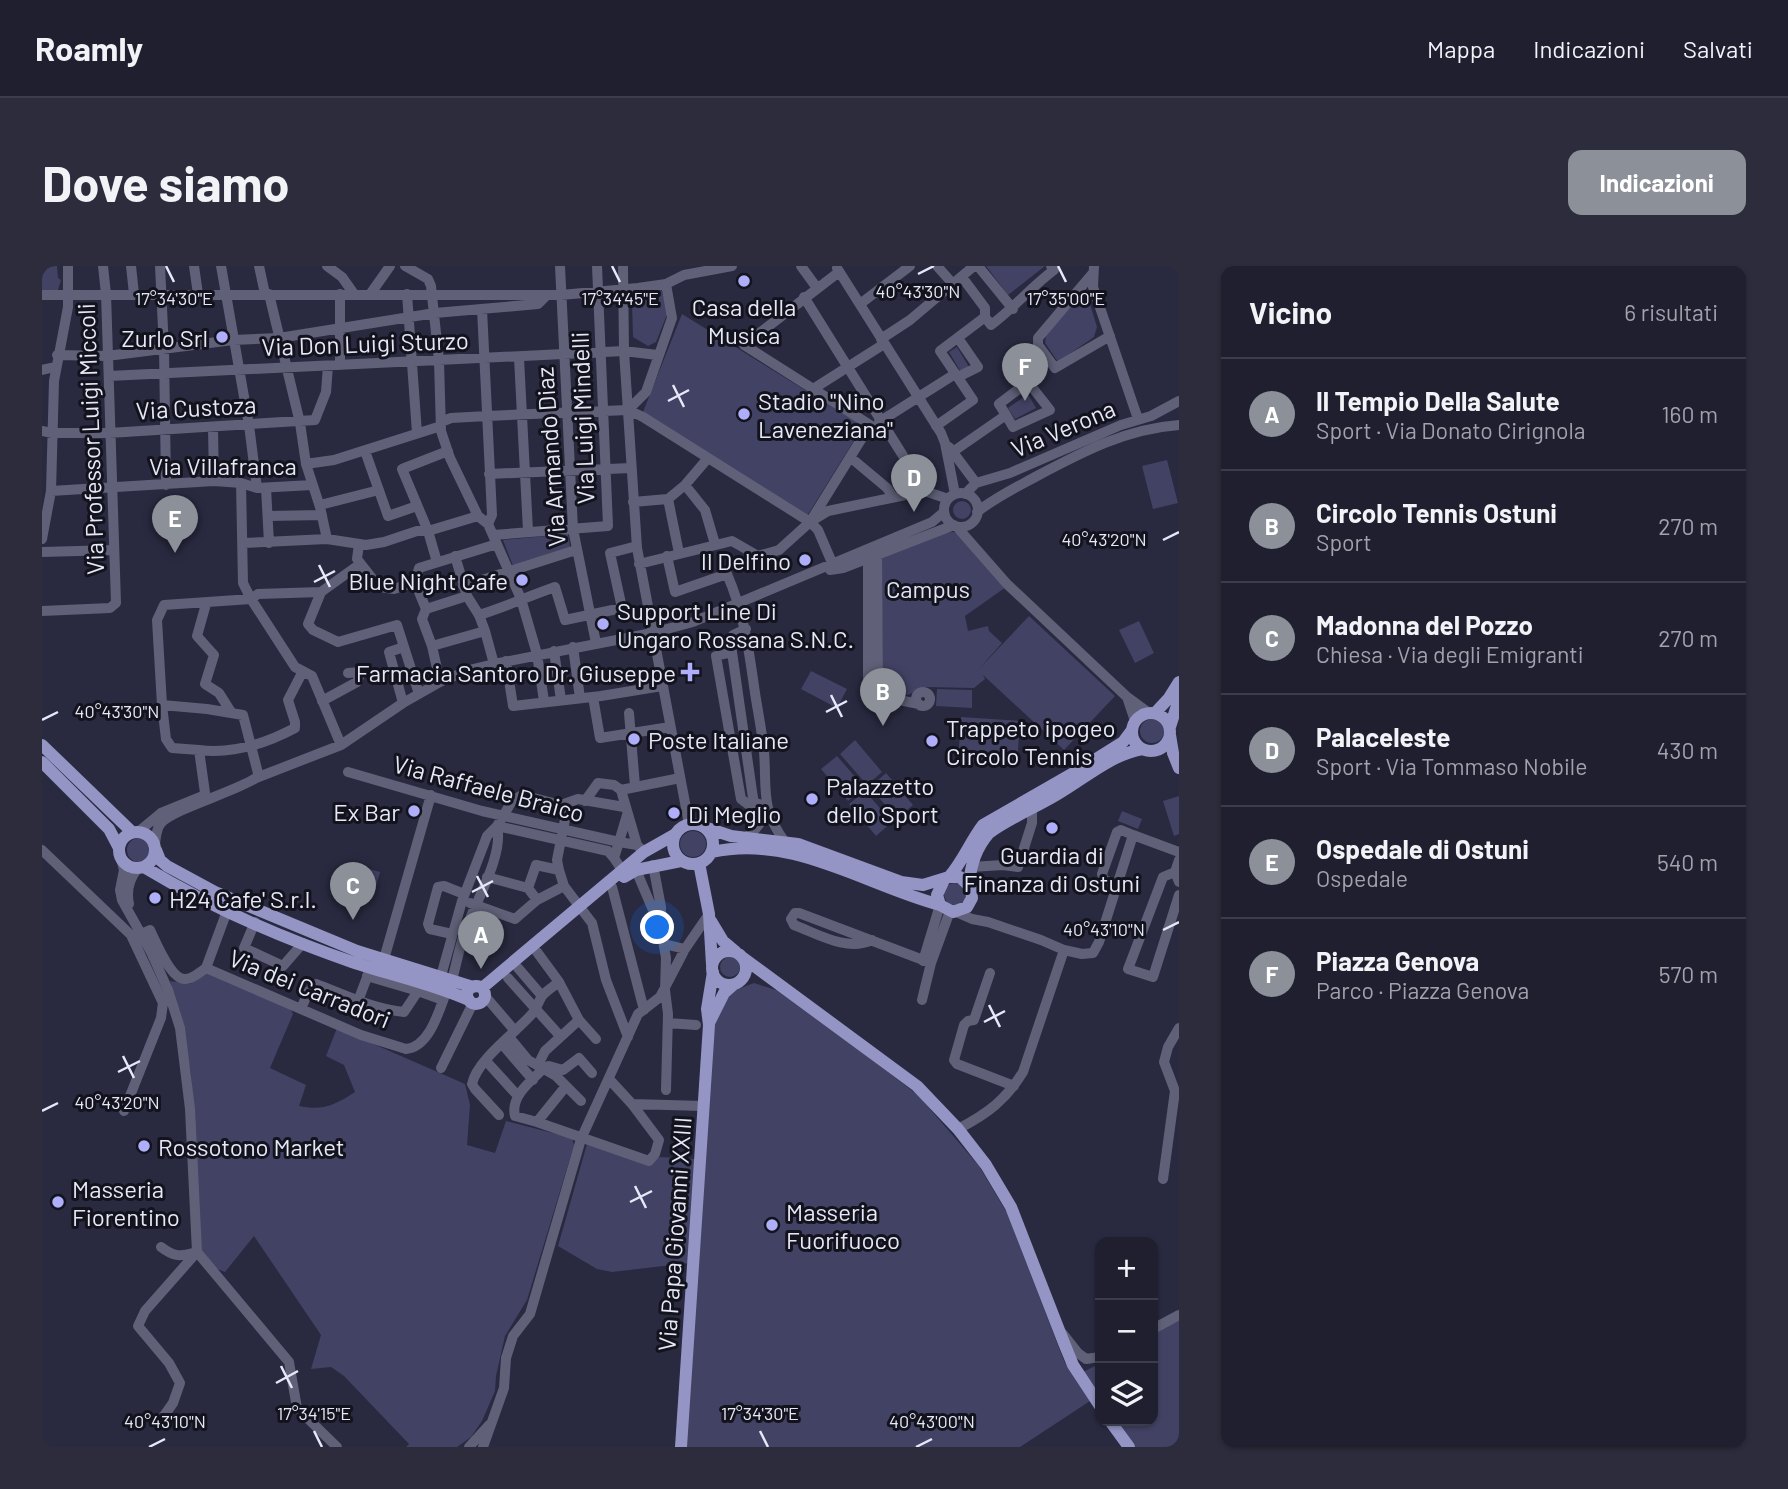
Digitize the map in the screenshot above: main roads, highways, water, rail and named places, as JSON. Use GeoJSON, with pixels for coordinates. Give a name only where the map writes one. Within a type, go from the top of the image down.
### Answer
{"type":"FeatureCollection","features":[{"type":"Feature","properties":{"kind":"main road"},"geometry":{"type":"LineString","coordinates":[[949,909],[937,895],[946,879],[962,861],[974,836],[983,825],[1123,742],[1133,726],[1169,698],[1179,682]]}},
{"type":"Feature","properties":{"kind":"main road"},"geometry":{"type":"LineString","coordinates":[[477,996],[629,870],[681,861],[699,863],[712,852],[730,848],[761,848],[805,856],[949,909],[967,907],[972,893],[969,884],[971,867],[982,841],[989,833],[1116,757],[1129,751],[1147,750],[1166,744],[1179,699]]}},
{"type":"Feature","properties":{"kind":"main road"},"geometry":{"type":"LineString","coordinates":[[1152,713],[1164,718],[1170,730],[1173,753],[1179,770]]}},
{"type":"Feature","properties":{"kind":"main road"},"geometry":{"type":"LineString","coordinates":[[1133,726],[1134,741],[1170,761],[1179,770]]}},
{"type":"Feature","properties":{"kind":"main road"},"geometry":{"type":"LineString","coordinates":[[42,745],[135,832],[148,835],[160,860],[167,866],[196,883],[306,931],[384,959],[446,987]]}},
{"type":"Feature","properties":{"kind":"main road"},"geometry":{"type":"LineString","coordinates":[[42,762],[109,829],[127,865],[141,868],[227,911],[369,972],[477,996],[508,978],[583,909],[612,887],[629,870],[640,848],[674,835],[689,824],[731,836],[798,844],[901,881],[923,885],[960,877],[969,884]]}},
{"type":"Feature","properties":{"kind":"main road"},"geometry":{"type":"LineString","coordinates":[[705,827],[712,838],[712,852]]}},
{"type":"Feature","properties":{"kind":"main road"},"geometry":{"type":"LineString","coordinates":[[119,852],[123,838],[135,832]]}},
{"type":"Feature","properties":{"kind":"main road"},"geometry":{"type":"LineString","coordinates":[[674,835],[674,852],[681,861]]}},
{"type":"Feature","properties":{"kind":"main road"},"geometry":{"type":"LineString","coordinates":[[141,868],[152,860],[155,847]]}},
{"type":"Feature","properties":{"kind":"main road","name":"Via Papa Giovanni XXIII"},"geometry":{"type":"LineString","coordinates":[[681,1447],[703,1106],[702,1025],[713,969],[709,914],[699,863]]}},
{"type":"Feature","properties":{"kind":"main road","name":"Via Papa Giovanni XXIII"},"geometry":{"type":"LineString","coordinates":[[709,914],[723,941],[739,955],[917,1086],[958,1129],[986,1165],[1011,1207],[1073,1365],[1095,1398]]}},
{"type":"Feature","properties":{"kind":"main road"},"geometry":{"type":"LineString","coordinates":[[737,983],[746,972],[739,955],[721,953],[713,969],[723,984],[768,982],[782,988]]}},
{"type":"Feature","properties":{"kind":"main road","name":"Via Papa Giovanni XXIII"},"geometry":{"type":"LineString","coordinates":[[702,1025],[724,993],[737,983]]}},
{"type":"Feature","properties":{"kind":"main road"},"geometry":{"type":"LineString","coordinates":[[1114,1426],[1129,1447]]}},
{"type":"Feature","properties":{"kind":"place","name":"Casa della Musica"},"geometry":{"type":"Point","coordinates":[744,281]}},
{"type":"Feature","properties":{"kind":"place","name":"Zurlo Srl"},"geometry":{"type":"Point","coordinates":[222,337]}},
{"type":"Feature","properties":{"kind":"place","name":"Piazza Genova"},"geometry":{"type":"Point","coordinates":[1025,401]}},
{"type":"Feature","properties":{"kind":"place","name":"Stadio \"Nino Laveneziana\""},"geometry":{"type":"Point","coordinates":[744,414]}},
{"type":"Feature","properties":{"kind":"place","name":"Palaceleste"},"geometry":{"type":"Point","coordinates":[914,512]}},
{"type":"Feature","properties":{"kind":"place","name":"Ospedale di Ostuni"},"geometry":{"type":"Point","coordinates":[175,553]}},
{"type":"Feature","properties":{"kind":"place","name":"Il Delfino"},"geometry":{"type":"Point","coordinates":[805,560]}},
{"type":"Feature","properties":{"kind":"place","name":"Blue Night Cafe"},"geometry":{"type":"Point","coordinates":[522,580]}},
{"type":"Feature","properties":{"kind":"place","name":"Support Line Di Ungaro Rossana S.N.C."},"geometry":{"type":"Point","coordinates":[603,624]}},
{"type":"Feature","properties":{"kind":"place","name":"Farmacia Santoro Dr. Giuseppe"},"geometry":{"type":"Point","coordinates":[690,672]}},
{"type":"Feature","properties":{"kind":"place","name":"Circolo Tennis Ostuni"},"geometry":{"type":"Point","coordinates":[883,726]}},
{"type":"Feature","properties":{"kind":"place","name":"Poste Italiane"},"geometry":{"type":"Point","coordinates":[634,739]}},
{"type":"Feature","properties":{"kind":"place","name":"Trappeto ipogeo Circolo Tennis"},"geometry":{"type":"Point","coordinates":[932,741]}},
{"type":"Feature","properties":{"kind":"place","name":"Palazzetto dello Sport"},"geometry":{"type":"Point","coordinates":[812,799]}},
{"type":"Feature","properties":{"kind":"place","name":"Ex Bar"},"geometry":{"type":"Point","coordinates":[414,811]}},
{"type":"Feature","properties":{"kind":"place","name":"Di Meglio"},"geometry":{"type":"Point","coordinates":[674,813]}},
{"type":"Feature","properties":{"kind":"place","name":"Guardia di Finanza di Ostuni"},"geometry":{"type":"Point","coordinates":[1052,828]}},
{"type":"Feature","properties":{"kind":"place","name":"H24 Cafe' S.r.l."},"geometry":{"type":"Point","coordinates":[155,898]}},
{"type":"Feature","properties":{"kind":"place","name":"Madonna del Pozzo"},"geometry":{"type":"Point","coordinates":[353,920]}},
{"type":"Feature","properties":{"kind":"place","name":"Il Tempio Della Salute"},"geometry":{"type":"Point","coordinates":[481,969]}},
{"type":"Feature","properties":{"kind":"place","name":"Rossotono Market"},"geometry":{"type":"Point","coordinates":[144,1146]}},
{"type":"Feature","properties":{"kind":"place","name":"Masseria Fiorentino"},"geometry":{"type":"Point","coordinates":[58,1202]}},
{"type":"Feature","properties":{"kind":"place","name":"Masseria Fuorifuoco"},"geometry":{"type":"Point","coordinates":[772,1225]}},
{"type":"Feature","properties":{"kind":"park label","name":"Campus"},"geometry":{"type":"Point","coordinates":[928,588]}}]}
